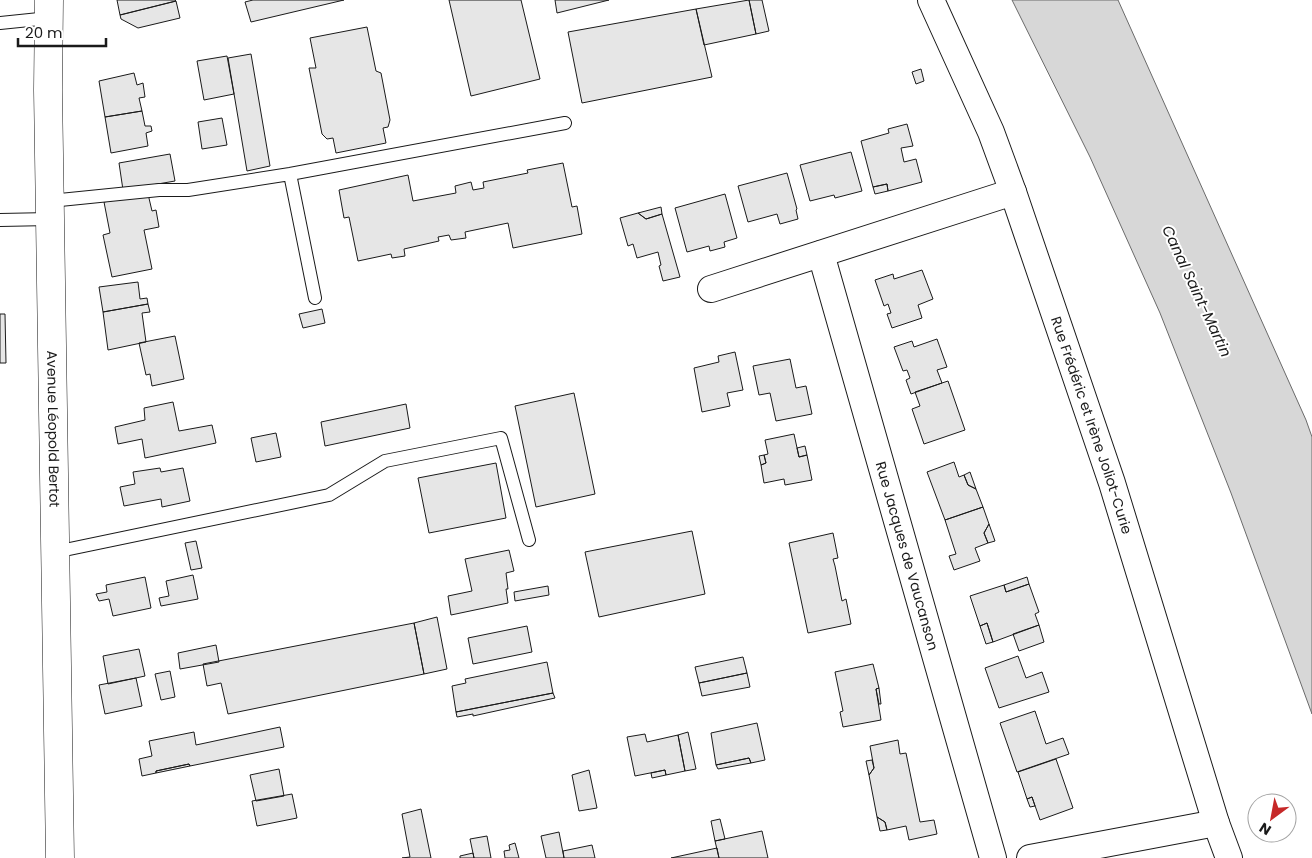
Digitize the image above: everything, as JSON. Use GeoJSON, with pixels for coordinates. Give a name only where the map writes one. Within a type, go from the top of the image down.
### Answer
{"type":"FeatureCollection","features":[{"type":"Feature","properties":{"kind":"street","name":"Rue Frédéric et Irène Joliot-Curie"},"geometry":{"type":"LineString","coordinates":[[931,0],[991,132],[1013,192],[1112,483],[1216,823],[1229,858]]}},
{"type":"Feature","properties":{"kind":"street","name":"Avenue Léopold Bertot"},"geometry":{"type":"LineString","coordinates":[[49,9],[48,90],[60,858]]}},
{"type":"Feature","properties":{"kind":"street"},"geometry":{"type":"LineString","coordinates":[[711,289],[1013,192]]}},
{"type":"Feature","properties":{"kind":"street","name":"Rue Jacques de Vaucanson"},"geometry":{"type":"LineString","coordinates":[[821,254],[993,858]]}},
{"type":"Feature","properties":{"kind":"street"},"geometry":{"type":"LineString","coordinates":[[1030,858],[1216,823]]}},
{"type":"Feature","properties":{"kind":"lane"},"geometry":{"type":"LineString","coordinates":[[0,23],[49,9]]}},
{"type":"Feature","properties":{"kind":"lane"},"geometry":{"type":"LineString","coordinates":[[0,220],[159,190],[188,190],[290,174],[565,122]]}},
{"type":"Feature","properties":{"kind":"lane"},"geometry":{"type":"LineString","coordinates":[[290,174],[315,298]]}},
{"type":"Feature","properties":{"kind":"lane"},"geometry":{"type":"LineString","coordinates":[[55,552],[329,495],[385,462],[501,438],[529,540]]}},
{"type":"Feature","properties":{"kind":"water","name":"Canal Saint-Martin"},"geometry":{"type":"Polygon","coordinates":[[[1012,0],[1118,0],[1306,420],[1312,437],[1312,714],[1231,493],[1160,313],[1090,157],[1012,0]]]}},
{"type":"Feature","properties":{"kind":"building"},"geometry":{"type":"Polygon","coordinates":[[[117,0],[175,0],[176,1],[120,15],[117,0]]]}},
{"type":"Feature","properties":{"kind":"building"},"geometry":{"type":"Polygon","coordinates":[[[253,0],[344,0],[251,22],[245,2],[253,0]]]}},
{"type":"Feature","properties":{"kind":"building"},"geometry":{"type":"Polygon","coordinates":[[[449,0],[521,0],[540,79],[471,96],[449,0]]]}},
{"type":"Feature","properties":{"kind":"building"},"geometry":{"type":"Polygon","coordinates":[[[555,0],[609,0],[557,13],[555,0]]]}},
{"type":"Feature","properties":{"kind":"building"},"geometry":{"type":"Polygon","coordinates":[[[749,0],[762,0],[769,31],[756,34],[749,0]]]}},
{"type":"Feature","properties":{"kind":"building"},"geometry":{"type":"Polygon","coordinates":[[[749,0],[756,34],[704,45],[696,9],[749,0]]]}},
{"type":"Feature","properties":{"kind":"building"},"geometry":{"type":"Polygon","coordinates":[[[176,1],[180,18],[138,28],[121,19],[120,15],[176,1]]]}},
{"type":"Feature","properties":{"kind":"building"},"geometry":{"type":"Polygon","coordinates":[[[696,9],[712,77],[582,103],[568,32],[696,9]]]}},
{"type":"Feature","properties":{"kind":"building"},"geometry":{"type":"Polygon","coordinates":[[[367,27],[376,71],[381,73],[390,120],[388,127],[383,128],[386,143],[336,153],[333,138],[327,139],[322,134],[309,68],[316,68],[310,38],[367,27]]]}},
{"type":"Feature","properties":{"kind":"building"},"geometry":{"type":"Polygon","coordinates":[[[251,54],[270,166],[247,171],[228,58],[251,54]]]}},
{"type":"Feature","properties":{"kind":"building"},"geometry":{"type":"Polygon","coordinates":[[[227,56],[234,94],[204,100],[197,61],[227,56]]]}},
{"type":"Feature","properties":{"kind":"building"},"geometry":{"type":"Polygon","coordinates":[[[921,69],[924,81],[916,84],[912,72],[921,69]]]}},
{"type":"Feature","properties":{"kind":"building"},"geometry":{"type":"Polygon","coordinates":[[[134,73],[137,85],[143,83],[145,97],[139,98],[142,111],[105,117],[99,81],[134,73]]]}},
{"type":"Feature","properties":{"kind":"building"},"geometry":{"type":"Polygon","coordinates":[[[142,111],[145,126],[151,126],[152,131],[146,133],[148,146],[111,153],[105,117],[142,111]]]}},
{"type":"Feature","properties":{"kind":"building"},"geometry":{"type":"Polygon","coordinates":[[[222,118],[227,145],[202,149],[198,122],[222,118]]]}},
{"type":"Feature","properties":{"kind":"building"},"geometry":{"type":"Polygon","coordinates":[[[907,124],[913,146],[901,148],[904,162],[916,159],[922,182],[888,191],[887,184],[873,187],[861,141],[889,133],[888,129],[907,124]]]}},
{"type":"Feature","properties":{"kind":"building"},"geometry":{"type":"Polygon","coordinates":[[[851,152],[862,191],[835,198],[834,195],[810,201],[800,165],[851,152]]]}},
{"type":"Feature","properties":{"kind":"building"},"geometry":{"type":"Polygon","coordinates":[[[170,154],[175,181],[123,190],[119,163],[170,154]]]}},
{"type":"Feature","properties":{"kind":"building"},"geometry":{"type":"Polygon","coordinates":[[[563,163],[572,207],[577,206],[582,234],[513,248],[508,223],[465,232],[466,238],[451,240],[449,235],[438,237],[439,241],[404,249],[405,256],[392,258],[391,254],[358,261],[349,217],[344,218],[339,190],[408,175],[413,201],[456,193],[455,186],[471,182],[473,190],[484,188],[483,182],[528,173],[527,170],[563,163]]]}},
{"type":"Feature","properties":{"kind":"building"},"geometry":{"type":"Polygon","coordinates":[[[787,173],[798,219],[780,224],[777,214],[748,222],[738,186],[787,173]]]}},
{"type":"Feature","properties":{"kind":"building"},"geometry":{"type":"Polygon","coordinates":[[[887,184],[888,191],[875,194],[873,187],[887,184]]]}},
{"type":"Feature","properties":{"kind":"building"},"geometry":{"type":"Polygon","coordinates":[[[148,194],[152,211],[156,210],[159,227],[144,230],[152,269],[112,277],[103,235],[110,233],[104,202],[148,194]]]}},
{"type":"Feature","properties":{"kind":"building"},"geometry":{"type":"Polygon","coordinates":[[[725,194],[737,238],[724,242],[725,247],[710,251],[709,246],[687,252],[675,208],[725,194]]]}},
{"type":"Feature","properties":{"kind":"building"},"geometry":{"type":"Polygon","coordinates":[[[661,207],[662,214],[646,219],[638,213],[661,207]]]}},
{"type":"Feature","properties":{"kind":"building"},"geometry":{"type":"Polygon","coordinates":[[[638,213],[646,219],[662,214],[680,277],[663,281],[658,252],[637,258],[633,244],[628,246],[620,218],[638,213]]]}},
{"type":"Feature","properties":{"kind":"building"},"geometry":{"type":"Polygon","coordinates":[[[922,270],[933,299],[918,305],[922,318],[892,328],[887,314],[891,313],[888,304],[884,306],[875,280],[893,274],[894,279],[922,270]]]}},
{"type":"Feature","properties":{"kind":"building"},"geometry":{"type":"Polygon","coordinates":[[[138,282],[140,299],[147,298],[148,304],[103,312],[99,287],[138,282]]]}},
{"type":"Feature","properties":{"kind":"building"},"geometry":{"type":"Polygon","coordinates":[[[148,304],[150,312],[142,313],[146,342],[108,350],[103,312],[148,304]]]}},
{"type":"Feature","properties":{"kind":"building"},"geometry":{"type":"Polygon","coordinates":[[[322,309],[325,323],[303,328],[299,314],[322,309]]]}},
{"type":"Feature","properties":{"kind":"building"},"geometry":{"type":"Polygon","coordinates":[[[0,314],[5,314],[6,363],[0,363],[0,314]]]}},
{"type":"Feature","properties":{"kind":"building"},"geometry":{"type":"Polygon","coordinates":[[[175,336],[184,379],[152,386],[150,374],[146,375],[139,343],[175,336]]]}},
{"type":"Feature","properties":{"kind":"building"},"geometry":{"type":"Polygon","coordinates":[[[937,339],[947,367],[937,370],[942,383],[911,394],[906,380],[910,378],[907,370],[903,371],[894,347],[912,341],[914,347],[937,339]]]}},
{"type":"Feature","properties":{"kind":"building"},"geometry":{"type":"Polygon","coordinates":[[[735,352],[743,390],[727,393],[730,406],[702,412],[694,368],[719,362],[718,356],[735,352]]]}},
{"type":"Feature","properties":{"kind":"building"},"geometry":{"type":"Polygon","coordinates":[[[790,359],[796,388],[806,386],[812,414],[776,421],[770,393],[759,395],[753,366],[790,359]]]}},
{"type":"Feature","properties":{"kind":"building"},"geometry":{"type":"Polygon","coordinates":[[[948,381],[965,430],[924,444],[912,409],[920,406],[915,392],[948,381]]]}},
{"type":"Feature","properties":{"kind":"building"},"geometry":{"type":"Polygon","coordinates":[[[574,393],[595,494],[536,507],[515,406],[574,393]]]}},
{"type":"Feature","properties":{"kind":"building"},"geometry":{"type":"Polygon","coordinates":[[[173,402],[179,431],[212,425],[216,443],[145,458],[142,439],[118,444],[115,427],[145,420],[144,408],[173,402]]]}},
{"type":"Feature","properties":{"kind":"building"},"geometry":{"type":"Polygon","coordinates":[[[406,404],[410,428],[325,446],[321,422],[406,404]]]}},
{"type":"Feature","properties":{"kind":"building"},"geometry":{"type":"Polygon","coordinates":[[[276,433],[281,457],[256,462],[251,438],[276,433]]]}},
{"type":"Feature","properties":{"kind":"building"},"geometry":{"type":"Polygon","coordinates":[[[794,434],[799,457],[807,455],[812,480],[785,485],[784,479],[764,483],[761,465],[766,463],[764,455],[768,454],[765,440],[794,434]]]}},
{"type":"Feature","properties":{"kind":"building"},"geometry":{"type":"Polygon","coordinates":[[[805,446],[807,455],[799,457],[797,448],[805,446]]]}},
{"type":"Feature","properties":{"kind":"building"},"geometry":{"type":"Polygon","coordinates":[[[764,455],[766,463],[761,465],[759,456],[764,455]]]}},
{"type":"Feature","properties":{"kind":"building"},"geometry":{"type":"Polygon","coordinates":[[[954,462],[959,477],[964,475],[968,485],[976,489],[983,507],[945,520],[927,472],[954,462]]]}},
{"type":"Feature","properties":{"kind":"building"},"geometry":{"type":"Polygon","coordinates":[[[496,463],[506,518],[429,533],[418,478],[496,463]]]}},
{"type":"Feature","properties":{"kind":"building"},"geometry":{"type":"Polygon","coordinates":[[[160,468],[161,472],[183,468],[190,501],[162,507],[161,499],[124,506],[120,487],[135,484],[133,472],[160,468]]]}},
{"type":"Feature","properties":{"kind":"building"},"geometry":{"type":"Polygon","coordinates":[[[970,472],[976,489],[968,485],[964,475],[970,472]]]}},
{"type":"Feature","properties":{"kind":"building"},"geometry":{"type":"Polygon","coordinates":[[[983,507],[989,524],[984,533],[988,543],[975,548],[980,561],[954,570],[949,556],[956,554],[945,520],[983,507]]]}},
{"type":"Feature","properties":{"kind":"building"},"geometry":{"type":"Polygon","coordinates":[[[989,524],[995,541],[988,543],[984,533],[989,524]]]}},
{"type":"Feature","properties":{"kind":"building"},"geometry":{"type":"Polygon","coordinates":[[[692,531],[705,594],[599,617],[585,552],[692,531]]]}},
{"type":"Feature","properties":{"kind":"building"},"geometry":{"type":"Polygon","coordinates":[[[833,533],[838,558],[833,559],[842,601],[846,599],[851,624],[808,633],[789,543],[833,533]]]}},
{"type":"Feature","properties":{"kind":"building"},"geometry":{"type":"Polygon","coordinates":[[[196,541],[202,568],[191,570],[185,543],[196,541]]]}},
{"type":"Feature","properties":{"kind":"building"},"geometry":{"type":"Polygon","coordinates":[[[509,550],[514,571],[506,573],[508,603],[451,615],[448,596],[472,591],[465,559],[509,550]]]}},
{"type":"Feature","properties":{"kind":"building"},"geometry":{"type":"Polygon","coordinates":[[[193,575],[198,599],[161,606],[159,598],[169,596],[166,581],[193,575]]]}},
{"type":"Feature","properties":{"kind":"building"},"geometry":{"type":"Polygon","coordinates":[[[145,577],[151,608],[113,616],[109,599],[99,601],[96,594],[107,592],[106,585],[145,577]]]}},
{"type":"Feature","properties":{"kind":"building"},"geometry":{"type":"Polygon","coordinates":[[[1027,577],[1029,584],[1006,592],[1004,585],[1027,577]]]}},
{"type":"Feature","properties":{"kind":"building"},"geometry":{"type":"Polygon","coordinates":[[[1029,584],[1039,612],[1035,614],[1039,625],[993,642],[987,623],[980,626],[970,596],[1004,585],[1006,592],[1029,584]]]}},
{"type":"Feature","properties":{"kind":"building"},"geometry":{"type":"Polygon","coordinates":[[[548,586],[549,595],[515,601],[514,592],[548,586]]]}},
{"type":"Feature","properties":{"kind":"building"},"geometry":{"type":"Polygon","coordinates":[[[437,617],[447,669],[424,674],[414,623],[437,617]]]}},
{"type":"Feature","properties":{"kind":"building"},"geometry":{"type":"Polygon","coordinates":[[[414,623],[424,674],[228,714],[221,683],[207,686],[203,664],[414,623]]]}},
{"type":"Feature","properties":{"kind":"building"},"geometry":{"type":"Polygon","coordinates":[[[987,623],[993,642],[986,644],[980,626],[987,623]]]}},
{"type":"Feature","properties":{"kind":"building"},"geometry":{"type":"Polygon","coordinates":[[[1039,625],[1044,642],[1019,651],[1013,634],[1039,625]]]}},
{"type":"Feature","properties":{"kind":"building"},"geometry":{"type":"Polygon","coordinates":[[[527,626],[532,652],[473,664],[468,638],[527,626]]]}},
{"type":"Feature","properties":{"kind":"building"},"geometry":{"type":"Polygon","coordinates":[[[216,645],[219,662],[180,669],[178,653],[216,645]]]}},
{"type":"Feature","properties":{"kind":"building"},"geometry":{"type":"Polygon","coordinates":[[[139,649],[145,676],[108,684],[103,656],[139,649]]]}},
{"type":"Feature","properties":{"kind":"building"},"geometry":{"type":"Polygon","coordinates":[[[1018,656],[1026,678],[1042,672],[1049,692],[999,708],[985,668],[1018,656]]]}},
{"type":"Feature","properties":{"kind":"building"},"geometry":{"type":"Polygon","coordinates":[[[743,657],[747,673],[699,683],[695,667],[743,657]]]}},
{"type":"Feature","properties":{"kind":"building"},"geometry":{"type":"Polygon","coordinates":[[[547,662],[553,693],[456,712],[452,686],[466,683],[465,679],[547,662]]]}},
{"type":"Feature","properties":{"kind":"building"},"geometry":{"type":"Polygon","coordinates":[[[873,664],[879,688],[876,689],[881,720],[843,727],[840,712],[843,711],[835,672],[873,664]]]}},
{"type":"Feature","properties":{"kind":"building"},"geometry":{"type":"Polygon","coordinates":[[[170,671],[175,697],[161,700],[155,674],[170,671]]]}},
{"type":"Feature","properties":{"kind":"building"},"geometry":{"type":"Polygon","coordinates":[[[747,673],[750,687],[702,696],[699,683],[747,673]]]}},
{"type":"Feature","properties":{"kind":"building"},"geometry":{"type":"Polygon","coordinates":[[[136,678],[142,706],[105,714],[99,685],[136,678]]]}},
{"type":"Feature","properties":{"kind":"building"},"geometry":{"type":"Polygon","coordinates":[[[879,688],[881,704],[879,704],[876,689],[879,688]]]}},
{"type":"Feature","properties":{"kind":"building"},"geometry":{"type":"Polygon","coordinates":[[[553,693],[555,698],[473,716],[473,714],[457,717],[456,712],[553,693]]]}},
{"type":"Feature","properties":{"kind":"building"},"geometry":{"type":"Polygon","coordinates":[[[1035,711],[1046,744],[1063,738],[1069,754],[1017,772],[1000,723],[1035,711]]]}},
{"type":"Feature","properties":{"kind":"building"},"geometry":{"type":"Polygon","coordinates":[[[757,723],[765,760],[751,763],[749,758],[716,765],[711,733],[757,723]]]}},
{"type":"Feature","properties":{"kind":"building"},"geometry":{"type":"Polygon","coordinates":[[[280,727],[284,747],[190,766],[189,764],[142,776],[139,759],[152,756],[149,741],[194,732],[196,745],[280,727]]]}},
{"type":"Feature","properties":{"kind":"building"},"geometry":{"type":"Polygon","coordinates":[[[688,732],[696,769],[685,771],[678,735],[688,732]]]}},
{"type":"Feature","properties":{"kind":"building"},"geometry":{"type":"Polygon","coordinates":[[[645,734],[647,742],[678,735],[685,771],[666,775],[665,770],[635,776],[627,737],[645,734]]]}},
{"type":"Feature","properties":{"kind":"building"},"geometry":{"type":"Polygon","coordinates":[[[898,740],[900,754],[906,753],[920,822],[934,820],[937,834],[909,840],[906,826],[887,830],[885,822],[877,817],[869,775],[874,768],[870,746],[898,740]]]}},
{"type":"Feature","properties":{"kind":"building"},"geometry":{"type":"Polygon","coordinates":[[[749,758],[751,763],[718,769],[716,765],[749,758]]]}},
{"type":"Feature","properties":{"kind":"building"},"geometry":{"type":"Polygon","coordinates":[[[1056,759],[1073,808],[1040,820],[1032,797],[1027,799],[1018,772],[1056,759]]]}},
{"type":"Feature","properties":{"kind":"building"},"geometry":{"type":"Polygon","coordinates":[[[872,760],[874,768],[869,775],[866,761],[872,760]]]}},
{"type":"Feature","properties":{"kind":"building"},"geometry":{"type":"Polygon","coordinates":[[[189,764],[190,766],[156,773],[156,771],[189,764]]]}},
{"type":"Feature","properties":{"kind":"building"},"geometry":{"type":"Polygon","coordinates":[[[279,769],[284,796],[256,801],[250,775],[279,769]]]}},
{"type":"Feature","properties":{"kind":"building"},"geometry":{"type":"Polygon","coordinates":[[[589,770],[597,808],[579,811],[572,775],[589,770]]]}},
{"type":"Feature","properties":{"kind":"building"},"geometry":{"type":"Polygon","coordinates":[[[665,770],[666,775],[652,778],[651,773],[665,770]]]}},
{"type":"Feature","properties":{"kind":"building"},"geometry":{"type":"Polygon","coordinates":[[[292,794],[297,818],[257,826],[252,801],[292,794]]]}},
{"type":"Feature","properties":{"kind":"building"},"geometry":{"type":"Polygon","coordinates":[[[1032,797],[1035,806],[1030,807],[1027,799],[1032,797]]]}},
{"type":"Feature","properties":{"kind":"building"},"geometry":{"type":"Polygon","coordinates":[[[421,809],[431,858],[402,858],[410,857],[402,814],[421,809]]]}},
{"type":"Feature","properties":{"kind":"building"},"geometry":{"type":"Polygon","coordinates":[[[877,817],[885,822],[887,830],[880,831],[877,817]]]}},
{"type":"Feature","properties":{"kind":"building"},"geometry":{"type":"Polygon","coordinates":[[[720,819],[725,839],[715,841],[711,821],[720,819]]]}},
{"type":"Feature","properties":{"kind":"building"},"geometry":{"type":"Polygon","coordinates":[[[762,831],[768,858],[719,858],[715,841],[762,831]]]}},
{"type":"Feature","properties":{"kind":"building"},"geometry":{"type":"Polygon","coordinates":[[[559,832],[564,858],[546,858],[541,836],[559,832]]]}},
{"type":"Feature","properties":{"kind":"building"},"geometry":{"type":"Polygon","coordinates":[[[487,836],[491,858],[474,858],[470,839],[487,836]]]}},
{"type":"Feature","properties":{"kind":"building"},"geometry":{"type":"Polygon","coordinates":[[[515,843],[519,858],[505,858],[504,851],[510,850],[509,845],[515,843]]]}},
{"type":"Feature","properties":{"kind":"building"},"geometry":{"type":"Polygon","coordinates":[[[592,845],[595,858],[564,858],[563,851],[592,845]]]}},
{"type":"Feature","properties":{"kind":"building"},"geometry":{"type":"Polygon","coordinates":[[[717,848],[719,858],[671,858],[717,848]]]}},
{"type":"Feature","properties":{"kind":"building"},"geometry":{"type":"Polygon","coordinates":[[[473,853],[474,858],[460,858],[460,856],[473,853]]]}}]}
